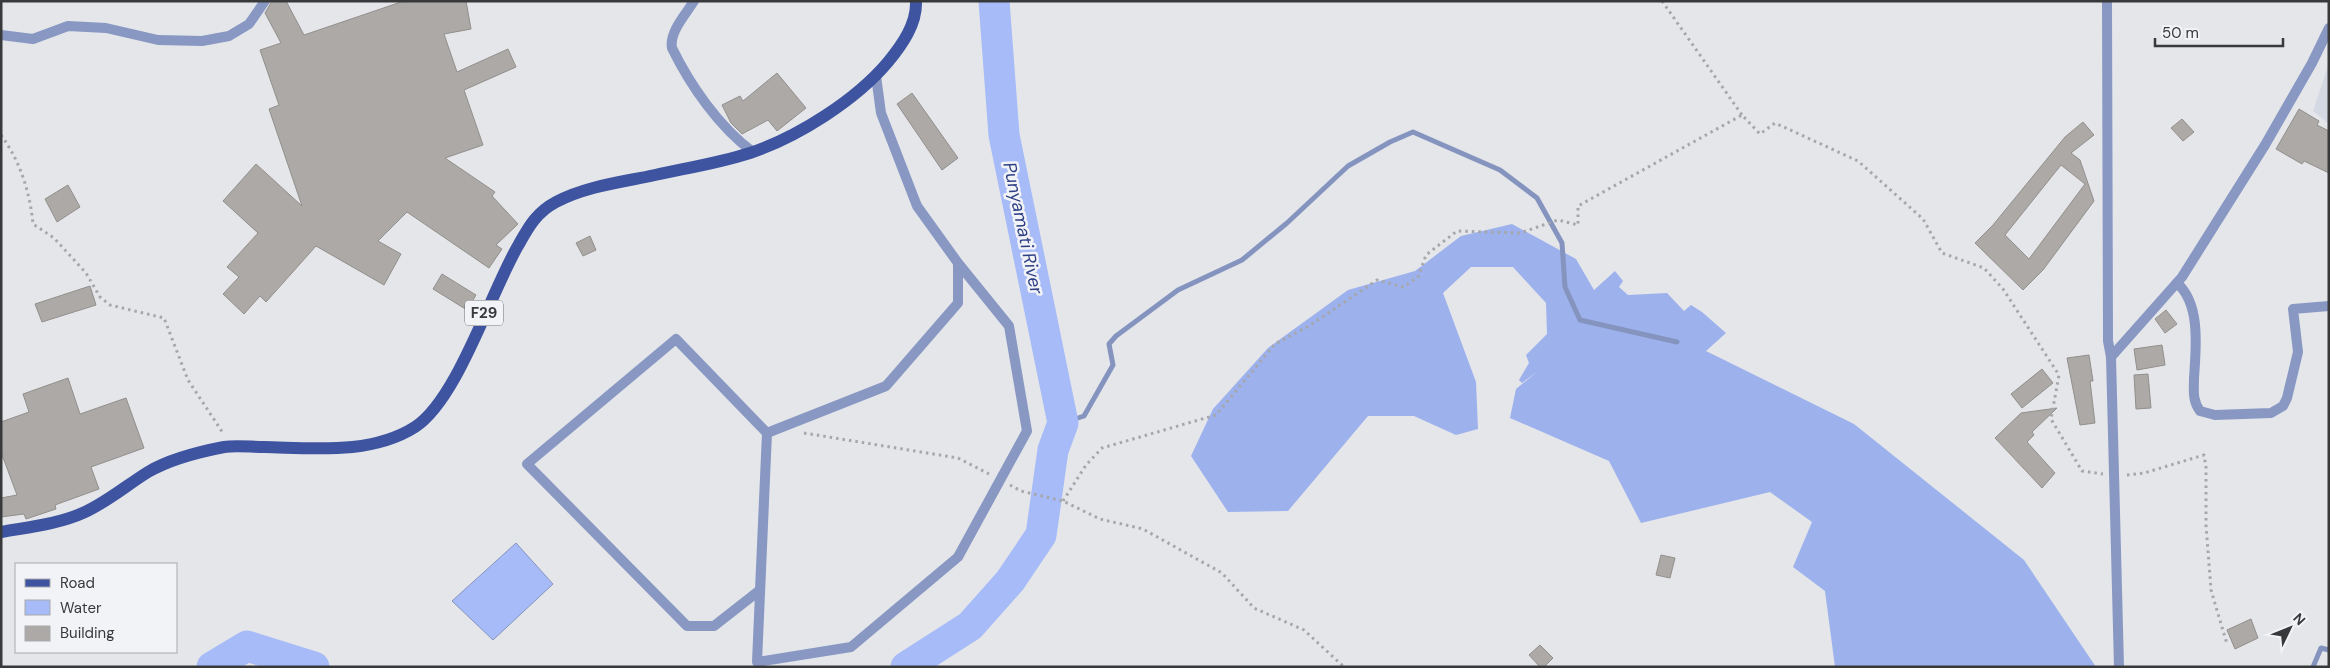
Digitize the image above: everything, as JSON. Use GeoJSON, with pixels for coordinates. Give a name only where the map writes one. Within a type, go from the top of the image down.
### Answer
{"type":"FeatureCollection","features":[{"type":"Feature","properties":{"kind":"main road","name":"F29"},"geometry":{"type":"LineString","coordinates":[[1,532],[61,521],[86,512],[150,470],[186,456],[235,447],[337,448],[362,446],[395,436],[416,426],[431,413],[456,378],[505,268],[533,219],[545,208],[579,193],[753,152],[791,134],[838,107],[876,76],[901,46],[910,28],[916,9],[916,1]]}},
{"type":"Feature","properties":{"kind":"street"},"geometry":{"type":"LineString","coordinates":[[1,36],[33,39],[68,26],[106,28],[158,40],[202,42],[229,36],[249,24],[265,1]]}},
{"type":"Feature","properties":{"kind":"street"},"geometry":{"type":"LineString","coordinates":[[694,1],[674,33],[671,42],[672,48],[700,94],[738,141],[753,152]]}},
{"type":"Feature","properties":{"kind":"street"},"geometry":{"type":"LineString","coordinates":[[2107,1],[2108,341],[2111,357],[2119,667]]}},
{"type":"Feature","properties":{"kind":"street"},"geometry":{"type":"LineString","coordinates":[[2111,357],[2177,283],[2265,145],[2329,28]]}},
{"type":"Feature","properties":{"kind":"street"},"geometry":{"type":"LineString","coordinates":[[767,433],[760,590],[714,626],[687,626],[528,464],[676,339],[767,433],[757,662],[851,647],[958,557],[1027,431],[1009,326],[958,263],[917,206],[881,113],[876,76]]}},
{"type":"Feature","properties":{"kind":"street"},"geometry":{"type":"LineString","coordinates":[[767,433],[886,386],[958,303],[958,263]]}},
{"type":"Feature","properties":{"kind":"street"},"geometry":{"type":"LineString","coordinates":[[2177,283],[2187,292],[2192,307],[2196,348],[2194,400],[2200,411],[2216,415],[2271,413],[2283,406],[2287,398],[2298,352],[2293,310],[2329,306]]}},
{"type":"Feature","properties":{"kind":"path"},"geometry":{"type":"LineString","coordinates":[[1662,1],[1742,115],[1760,134],[1775,123],[1858,161],[1923,218],[1942,253],[1984,268],[2003,288],[2059,375],[2051,419],[2082,471],[2114,476],[2144,473],[2204,455],[2206,467],[2206,525],[2211,590],[2227,644]]}},
{"type":"Feature","properties":{"kind":"path"},"geometry":{"type":"LineString","coordinates":[[1063,501],[1086,465],[1102,448],[1216,415],[1275,344],[1309,326],[1377,280],[1403,287],[1418,277],[1426,255],[1457,231],[1520,233],[1558,220],[1578,225],[1578,206],[1742,115]]}},
{"type":"Feature","properties":{"kind":"path"},"geometry":{"type":"LineString","coordinates":[[1,135],[11,149],[26,187],[33,224],[54,238],[86,273],[100,298],[110,305],[164,318],[191,386],[220,429],[235,447]]}},
{"type":"Feature","properties":{"kind":"path"},"geometry":{"type":"LineString","coordinates":[[779,429],[958,458],[1021,491],[1063,501],[1100,519],[1143,529],[1222,573],[1254,608],[1304,630],[1344,667]]}},
{"type":"Feature","properties":{"kind":"shaded area"},"geometry":{"type":"Polygon","coordinates":[[[2329,63],[2329,124],[2313,111],[2329,63]]]}},
{"type":"Feature","properties":{"kind":"shaded area"},"geometry":{"type":"Polygon","coordinates":[[[1512,224],[1576,259],[1594,290],[1615,271],[1623,281],[1619,287],[1628,295],[1667,293],[1684,311],[1691,305],[1726,333],[1706,351],[1854,424],[2024,560],[2096,667],[1835,667],[1825,591],[1793,567],[1812,522],[1770,492],[1641,523],[1609,461],[1510,418],[1516,389],[1538,371],[1522,383],[1519,380],[1529,363],[1526,355],[1547,334],[1546,303],[1513,267],[1471,267],[1443,293],[1476,382],[1478,429],[1456,435],[1414,416],[1368,416],[1288,511],[1228,512],[1191,456],[1213,409],[1268,348],[1348,290],[1415,271],[1461,236],[1512,224]]]}},
{"type":"Feature","properties":{"kind":"water"},"geometry":{"type":"Polygon","coordinates":[[[516,543],[553,584],[493,640],[452,601],[516,543]]]}},
{"type":"Feature","properties":{"kind":"building"},"geometry":{"type":"Polygon","coordinates":[[[272,1],[286,1],[304,35],[404,1],[466,1],[471,29],[444,34],[457,72],[508,49],[516,67],[464,90],[483,145],[445,158],[495,192],[492,196],[518,224],[496,245],[502,249],[489,268],[407,212],[378,241],[401,254],[384,285],[316,246],[266,302],[260,296],[244,314],[223,294],[239,277],[227,267],[258,233],[223,201],[256,164],[302,206],[269,109],[279,105],[260,50],[281,43],[265,13],[272,1]]]}},
{"type":"Feature","properties":{"kind":"building"},"geometry":{"type":"Polygon","coordinates":[[[777,73],[806,108],[777,131],[768,120],[742,134],[731,123],[722,105],[740,96],[743,101],[777,73]]]}},
{"type":"Feature","properties":{"kind":"building"},"geometry":{"type":"Polygon","coordinates":[[[912,93],[958,158],[942,170],[897,104],[912,93]]]}},
{"type":"Feature","properties":{"kind":"building"},"geometry":{"type":"Polygon","coordinates":[[[2299,109],[2319,121],[2317,125],[2329,131],[2329,173],[2304,161],[2302,164],[2276,149],[2299,109]]]}},
{"type":"Feature","properties":{"kind":"building"},"geometry":{"type":"Polygon","coordinates":[[[2182,119],[2194,132],[2183,141],[2171,128],[2182,119]]]}},
{"type":"Feature","properties":{"kind":"building"},"geometry":{"type":"Polygon","coordinates":[[[2083,122],[2094,135],[2071,153],[2080,160],[2094,201],[2043,270],[2023,290],[1975,243],[1993,225],[2065,137],[2083,122]],[[2061,165],[2005,235],[2029,259],[2085,184],[2061,165]]]}},
{"type":"Feature","properties":{"kind":"building"},"geometry":{"type":"Polygon","coordinates":[[[68,185],[80,207],[57,222],[45,199],[68,185]]]}},
{"type":"Feature","properties":{"kind":"building"},"geometry":{"type":"Polygon","coordinates":[[[590,236],[596,250],[583,256],[576,243],[590,236]]]}},
{"type":"Feature","properties":{"kind":"building"},"geometry":{"type":"Polygon","coordinates":[[[442,274],[476,295],[467,310],[433,289],[442,274]]]}},
{"type":"Feature","properties":{"kind":"building"},"geometry":{"type":"Polygon","coordinates":[[[90,286],[96,305],[42,322],[35,304],[90,286]]]}},
{"type":"Feature","properties":{"kind":"building"},"geometry":{"type":"Polygon","coordinates":[[[2166,310],[2177,324],[2165,333],[2155,319],[2166,310]]]}},
{"type":"Feature","properties":{"kind":"building"},"geometry":{"type":"Polygon","coordinates":[[[2162,345],[2165,365],[2137,370],[2134,349],[2162,345]]]}},
{"type":"Feature","properties":{"kind":"building"},"geometry":{"type":"Polygon","coordinates":[[[2089,355],[2093,381],[2090,381],[2095,423],[2080,425],[2067,358],[2089,355]]]}},
{"type":"Feature","properties":{"kind":"building"},"geometry":{"type":"Polygon","coordinates":[[[2042,369],[2053,383],[2022,408],[2011,394],[2042,369]]]}},
{"type":"Feature","properties":{"kind":"building"},"geometry":{"type":"Polygon","coordinates":[[[2148,374],[2151,408],[2136,409],[2134,375],[2148,374]]]}},
{"type":"Feature","properties":{"kind":"building"},"geometry":{"type":"Polygon","coordinates":[[[68,378],[80,414],[126,398],[144,448],[91,467],[99,489],[55,505],[56,509],[26,519],[24,514],[1,517],[1,498],[17,495],[1,452],[1,422],[29,412],[23,394],[68,378]]]}},
{"type":"Feature","properties":{"kind":"building"},"geometry":{"type":"Polygon","coordinates":[[[2057,408],[2032,432],[2034,435],[2027,442],[2055,473],[2042,488],[1995,438],[2021,413],[2057,408]]]}},
{"type":"Feature","properties":{"kind":"building"},"geometry":{"type":"Polygon","coordinates":[[[1661,555],[1675,558],[1670,578],[1656,575],[1661,555]]]}},
{"type":"Feature","properties":{"kind":"building"},"geometry":{"type":"Polygon","coordinates":[[[2251,619],[2258,638],[2235,649],[2227,630],[2251,619]]]}},
{"type":"Feature","properties":{"kind":"building"},"geometry":{"type":"Polygon","coordinates":[[[1540,645],[1553,658],[1544,667],[1540,667],[1529,655],[1540,645]]]}},
{"type":"Feature","properties":{"kind":"waterway","name":"Punyamati River"},"geometry":{"type":"LineString","coordinates":[[906,667],[970,626],[1010,581],[1041,535],[1053,450],[1063,423],[1004,135],[994,1]]}},
{"type":"Feature","properties":{"kind":"waterway"},"geometry":{"type":"LineString","coordinates":[[1063,423],[1084,416],[1113,365],[1109,344],[1116,336],[1178,290],[1242,260],[1287,223],[1348,166],[1390,142],[1413,132],[1500,170],[1537,198],[1562,243],[1565,287],[1580,320],[1677,342]]}},
{"type":"Feature","properties":{"kind":"waterway"},"geometry":{"type":"LineString","coordinates":[[212,667],[247,646],[314,667]]}},
{"type":"Feature","properties":{"kind":"waterway"},"geometry":{"type":"LineString","coordinates":[[2313,667],[2321,648],[2329,650]]}}]}
